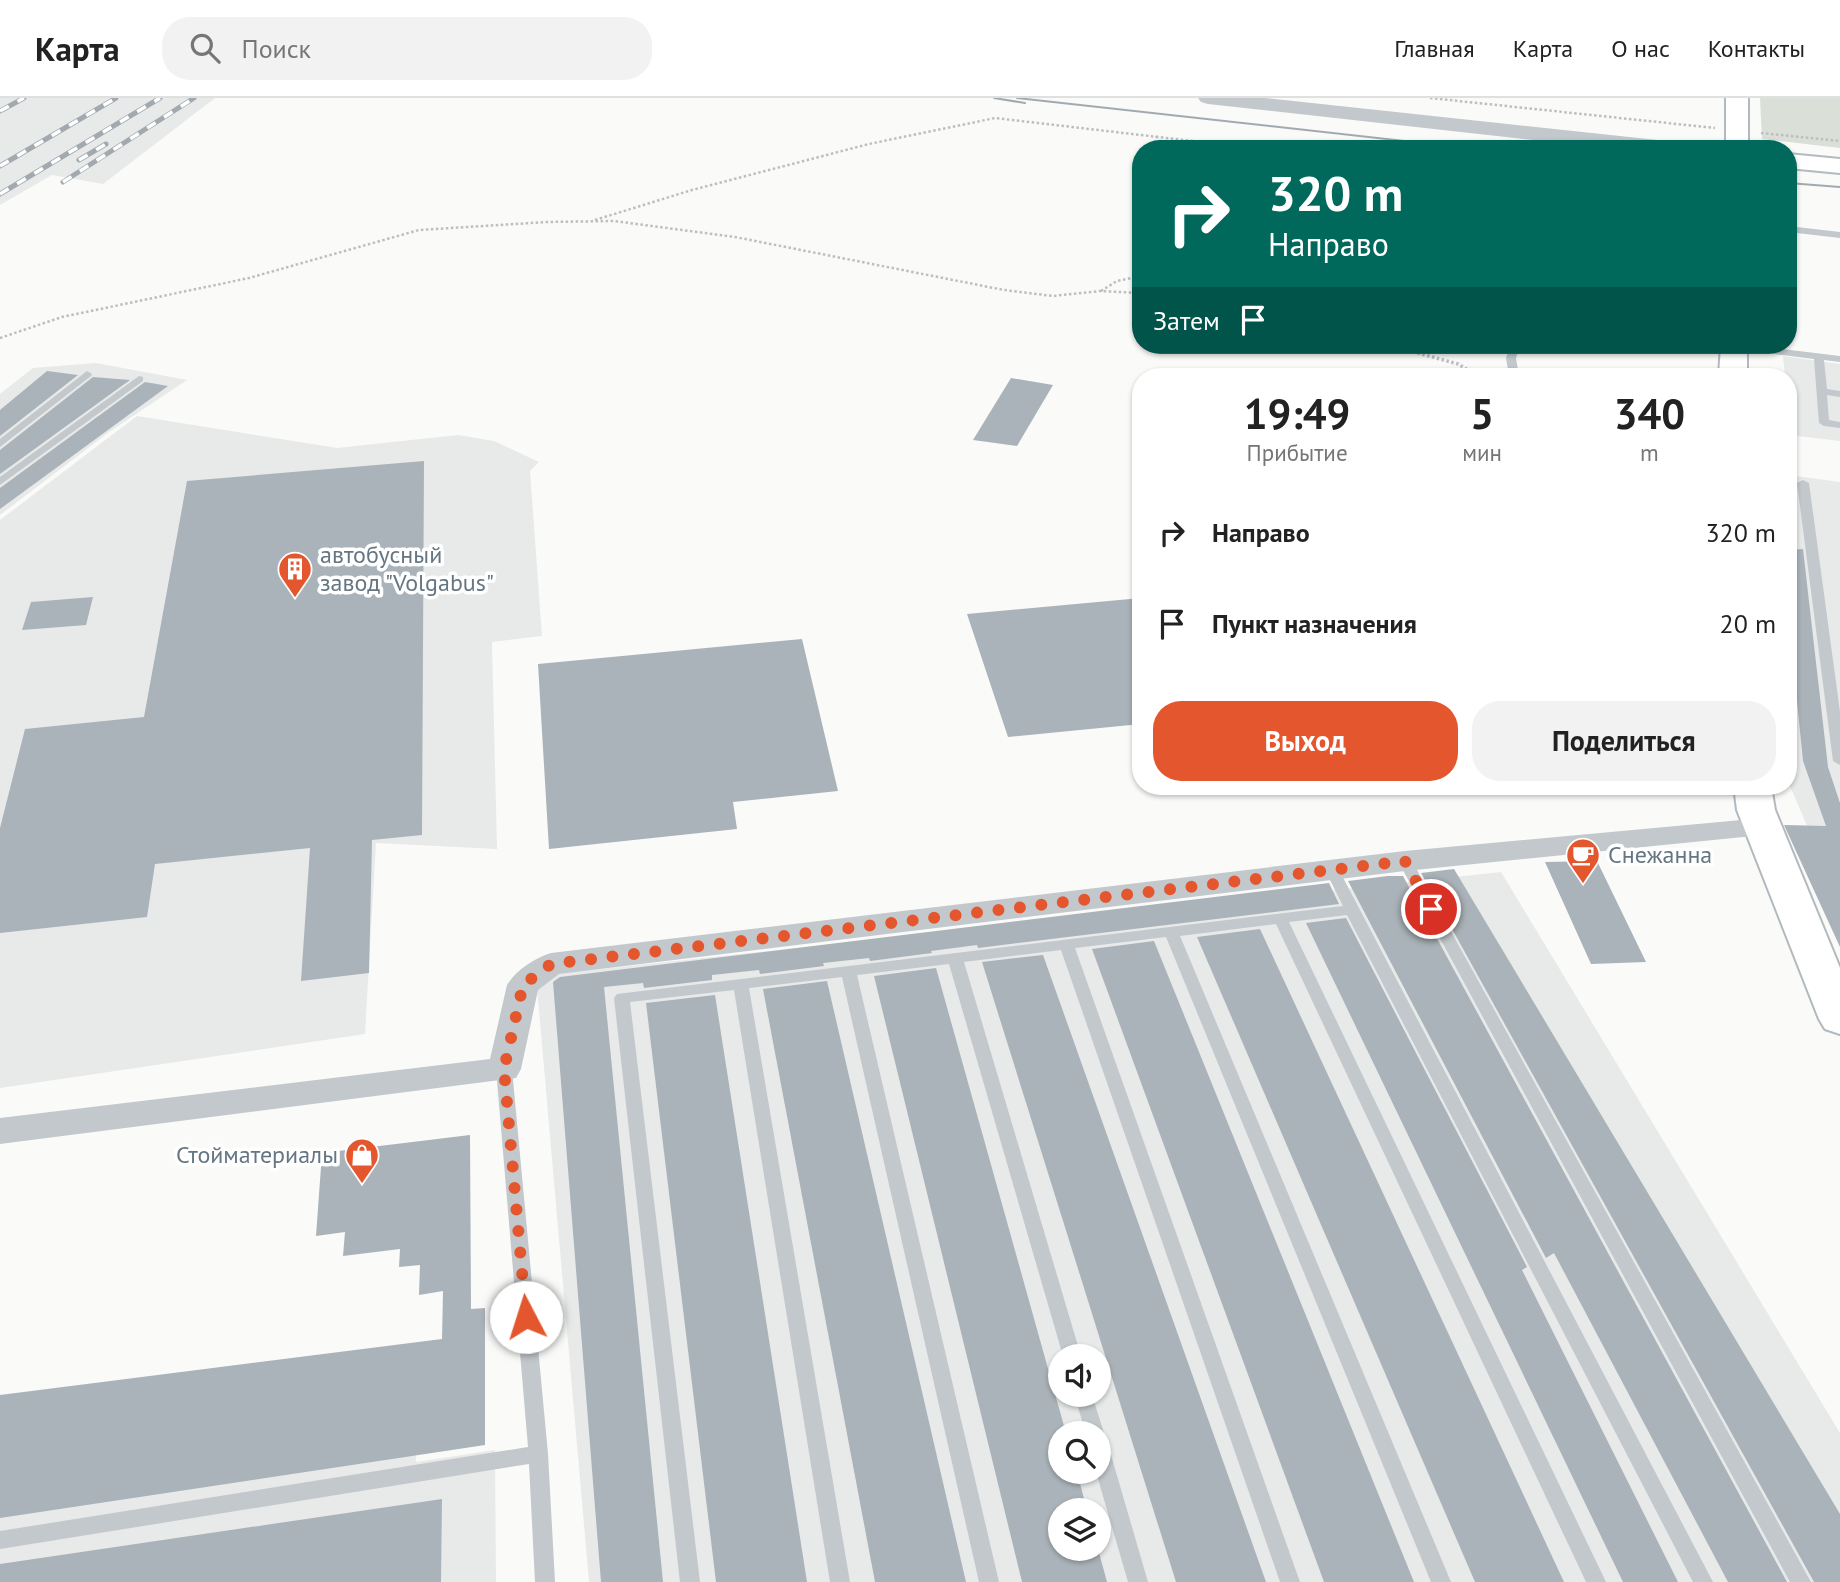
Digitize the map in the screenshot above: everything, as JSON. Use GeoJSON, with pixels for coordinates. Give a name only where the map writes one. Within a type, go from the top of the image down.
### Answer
{"type":"FeatureCollection","features":[{"type":"Feature","properties":{"kind":"main road"},"geometry":{"type":"LineString","coordinates":[[1737,98],[1737,140]]}},
{"type":"Feature","properties":{"kind":"main road"},"geometry":{"type":"LineString","coordinates":[[1797,162],[1840,166]]}},
{"type":"Feature","properties":{"kind":"main road"},"geometry":{"type":"LineString","coordinates":[[1754,795],[1756,810],[1840,1018]]}},
{"type":"Feature","properties":{"kind":"street"},"geometry":{"type":"LineString","coordinates":[[1208,98],[1593,140]]}},
{"type":"Feature","properties":{"kind":"street"},"geometry":{"type":"LineString","coordinates":[[0,1131],[504,1069],[523,985],[551,964],[1405,861],[1763,827]]}},
{"type":"Feature","properties":{"kind":"lane"},"geometry":{"type":"LineString","coordinates":[[1797,230],[1840,235]]}},
{"type":"Feature","properties":{"kind":"lane"},"geometry":{"type":"LineString","coordinates":[[1786,354],[1820,360],[1840,367]]}},
{"type":"Feature","properties":{"kind":"lane"},"geometry":{"type":"LineString","coordinates":[[1820,360],[1840,359]]}},
{"type":"Feature","properties":{"kind":"lane"},"geometry":{"type":"LineString","coordinates":[[1820,360],[1824,423],[1840,425]]}},
{"type":"Feature","properties":{"kind":"lane"},"geometry":{"type":"LineString","coordinates":[[0,444],[88,374]]}},
{"type":"Feature","properties":{"kind":"lane"},"geometry":{"type":"LineString","coordinates":[[0,482],[139,379]]}},
{"type":"Feature","properties":{"kind":"lane"},"geometry":{"type":"LineString","coordinates":[[1822,391],[1840,394]]}},
{"type":"Feature","properties":{"kind":"lane"},"geometry":{"type":"LineString","coordinates":[[1803,484],[1840,761]]}},
{"type":"Feature","properties":{"kind":"lane"},"geometry":{"type":"LineString","coordinates":[[1405,861],[1801,1582]]}},
{"type":"Feature","properties":{"kind":"lane"},"geometry":{"type":"LineString","coordinates":[[1332,870],[1703,1582]]}},
{"type":"Feature","properties":{"kind":"lane"},"geometry":{"type":"LineString","coordinates":[[690,1582],[622,998],[1352,910]]}},
{"type":"Feature","properties":{"kind":"lane"},"geometry":{"type":"LineString","coordinates":[[1280,918],[1596,1582]]}},
{"type":"Feature","properties":{"kind":"lane"},"geometry":{"type":"LineString","coordinates":[[1171,931],[1441,1582]]}},
{"type":"Feature","properties":{"kind":"lane"},"geometry":{"type":"LineString","coordinates":[[1066,944],[1290,1582]]}},
{"type":"Feature","properties":{"kind":"lane"},"geometry":{"type":"LineString","coordinates":[[955,957],[1068,1344]]}},
{"type":"Feature","properties":{"kind":"lane"},"geometry":{"type":"LineString","coordinates":[[848,970],[989,1582]]}},
{"type":"Feature","properties":{"kind":"lane"},"geometry":{"type":"LineString","coordinates":[[741,983],[840,1582]]}},
{"type":"Feature","properties":{"kind":"lane"},"geometry":{"type":"LineString","coordinates":[[504,1069],[538,1454],[545,1582]]}},
{"type":"Feature","properties":{"kind":"lane"},"geometry":{"type":"LineString","coordinates":[[0,1540],[538,1454]]}},
{"type":"Feature","properties":{"kind":"lane"},"geometry":{"type":"LineString","coordinates":[[1110,1484],[1139,1582]]}},
{"type":"Feature","properties":{"kind":"path"},"geometry":{"type":"LineString","coordinates":[[1430,98],[1719,128]]}},
{"type":"Feature","properties":{"kind":"path"},"geometry":{"type":"LineString","coordinates":[[590,221],[692,190],[869,144],[995,118],[1188,140]]}},
{"type":"Feature","properties":{"kind":"path"},"geometry":{"type":"LineString","coordinates":[[1756,132],[1840,141]]}},
{"type":"Feature","properties":{"kind":"path"},"geometry":{"type":"LineString","coordinates":[[1156,136],[1159,140]]}},
{"type":"Feature","properties":{"kind":"path"},"geometry":{"type":"LineString","coordinates":[[0,338],[62,317],[249,278],[419,230],[462,226],[614,221],[735,237],[1004,290],[1053,296],[1100,291],[1132,293]]}},
{"type":"Feature","properties":{"kind":"path"},"geometry":{"type":"LineString","coordinates":[[1100,291],[1117,281],[1132,278]]}},
{"type":"Feature","properties":{"kind":"path"},"geometry":{"type":"LineString","coordinates":[[1420,354],[1465,368]]}},
{"type":"Feature","properties":{"kind":"shaded area"},"geometry":{"type":"Polygon","coordinates":[[[0,98],[215,98],[103,184],[52,175],[0,205],[0,98]]]}},
{"type":"Feature","properties":{"kind":"shaded area"},"geometry":{"type":"Polygon","coordinates":[[[1760,98],[1840,98],[1840,148],[1797,143],[1797,140],[1762,139],[1760,98]]]}},
{"type":"Feature","properties":{"kind":"shaded area"},"geometry":{"type":"Polygon","coordinates":[[[1783,356],[1840,364],[1840,441],[1797,436],[1797,368],[1784,368],[1783,356]]]}},
{"type":"Feature","properties":{"kind":"shaded area"},"geometry":{"type":"Polygon","coordinates":[[[96,363],[187,380],[109,432],[0,515],[0,394],[33,368],[96,363]]]}},
{"type":"Feature","properties":{"kind":"shaded area"},"geometry":{"type":"Polygon","coordinates":[[[137,416],[337,448],[458,435],[494,441],[539,462],[530,471],[542,636],[492,642],[497,849],[376,843],[365,1034],[0,1088],[0,520],[137,416]]]}},
{"type":"Feature","properties":{"kind":"shaded area"},"geometry":{"type":"Polygon","coordinates":[[[1797,476],[1840,482],[1840,903],[1794,795],[1797,795],[1797,476]]]}},
{"type":"Feature","properties":{"kind":"shaded area"},"geometry":{"type":"Polygon","coordinates":[[[1501,872],[1840,1433],[1840,1582],[589,1582],[536,976],[1501,872]]]}},
{"type":"Feature","properties":{"kind":"shaded area"},"geometry":{"type":"Polygon","coordinates":[[[417,1406],[416,1462],[495,1450],[496,1582],[0,1582],[0,1460],[417,1406]]]}},
{"type":"Feature","properties":{"kind":"building"},"geometry":{"type":"Polygon","coordinates":[[[47,371],[78,375],[0,436],[0,410],[47,371]]]}},
{"type":"Feature","properties":{"kind":"building"},"geometry":{"type":"Polygon","coordinates":[[[93,377],[130,380],[0,474],[0,450],[93,377]]]}},
{"type":"Feature","properties":{"kind":"building"},"geometry":{"type":"Polygon","coordinates":[[[1011,378],[1053,385],[1017,446],[973,440],[1011,378]]]}},
{"type":"Feature","properties":{"kind":"building"},"geometry":{"type":"Polygon","coordinates":[[[145,382],[168,386],[0,509],[0,488],[145,382]]]}},
{"type":"Feature","properties":{"kind":"building","name":"автобусный завод \"Volgabus\""},"geometry":{"type":"Polygon","coordinates":[[[424,461],[422,835],[372,840],[369,973],[301,981],[310,848],[155,864],[147,917],[0,933],[0,828],[25,729],[144,717],[187,481],[424,461]]]}},
{"type":"Feature","properties":{"kind":"building"},"geometry":{"type":"Polygon","coordinates":[[[1797,549],[1803,549],[1828,767],[1840,803],[1840,947],[1784,825],[1826,826],[1803,761],[1797,701],[1797,549]]]}},
{"type":"Feature","properties":{"kind":"building"},"geometry":{"type":"Polygon","coordinates":[[[93,597],[86,625],[22,630],[31,602],[93,597]]]}},
{"type":"Feature","properties":{"kind":"building"},"geometry":{"type":"Polygon","coordinates":[[[1132,599],[1132,725],[1008,737],[967,614],[1132,599]]]}},
{"type":"Feature","properties":{"kind":"building"},"geometry":{"type":"Polygon","coordinates":[[[802,639],[838,791],[733,802],[737,829],[549,849],[538,664],[802,639]]]}},
{"type":"Feature","properties":{"kind":"building"},"geometry":{"type":"Polygon","coordinates":[[[1597,861],[1646,962],[1591,964],[1545,862],[1597,861]]]}},
{"type":"Feature","properties":{"kind":"building"},"geometry":{"type":"Polygon","coordinates":[[[1454,869],[1840,1514],[1840,1582],[1814,1582],[1421,873],[1454,869]]]}},
{"type":"Feature","properties":{"kind":"building"},"geometry":{"type":"Polygon","coordinates":[[[1403,876],[1787,1582],[1728,1582],[1554,1253],[1546,1258],[1348,881],[1403,876]]]}},
{"type":"Feature","properties":{"kind":"building"},"geometry":{"type":"Polygon","coordinates":[[[1329,883],[1339,904],[978,948],[977,945],[870,961],[869,958],[823,963],[824,966],[760,974],[759,970],[712,975],[712,980],[644,988],[643,983],[604,987],[663,1582],[601,1582],[553,982],[560,977],[1329,883]]]}},
{"type":"Feature","properties":{"kind":"building"},"geometry":{"type":"Polygon","coordinates":[[[1346,918],[1527,1267],[1522,1270],[1678,1582],[1623,1582],[1306,923],[1346,918]]]}},
{"type":"Feature","properties":{"kind":"building"},"geometry":{"type":"Polygon","coordinates":[[[1260,929],[1564,1582],[1475,1582],[1197,937],[1260,929]]]}},
{"type":"Feature","properties":{"kind":"building"},"geometry":{"type":"Polygon","coordinates":[[[1154,941],[1414,1582],[1324,1582],[1092,949],[1154,941]]]}},
{"type":"Feature","properties":{"kind":"building"},"geometry":{"type":"Polygon","coordinates":[[[1043,955],[1266,1582],[1176,1582],[1111,1374],[1111,1344],[1102,1344],[982,962],[1043,955]]]}},
{"type":"Feature","properties":{"kind":"building"},"geometry":{"type":"Polygon","coordinates":[[[936,968],[1048,1369],[1048,1407],[1059,1407],[1063,1421],[1048,1421],[1048,1484],[1080,1484],[1084,1498],[1048,1498],[1048,1561],[1101,1561],[1107,1582],[1022,1582],[874,976],[936,968]]]}},
{"type":"Feature","properties":{"kind":"building"},"geometry":{"type":"Polygon","coordinates":[[[827,981],[966,1582],[875,1582],[763,989],[827,981]]]}},
{"type":"Feature","properties":{"kind":"building"},"geometry":{"type":"Polygon","coordinates":[[[715,995],[807,1582],[716,1582],[646,1003],[715,995]]]}},
{"type":"Feature","properties":{"kind":"building"},"geometry":{"type":"Polygon","coordinates":[[[470,1135],[471,1309],[485,1308],[485,1445],[0,1518],[0,1395],[442,1339],[443,1291],[419,1295],[420,1265],[399,1267],[400,1249],[343,1256],[345,1232],[316,1236],[322,1153],[470,1135]]]}},
{"type":"Feature","properties":{"kind":"building"},"geometry":{"type":"Polygon","coordinates":[[[442,1499],[441,1582],[0,1582],[0,1564],[442,1499]]]}},
{"type":"Feature","properties":{"kind":"tram line"},"geometry":{"type":"LineString","coordinates":[[994,98],[1025,103]]}},
{"type":"Feature","properties":{"kind":"tram line"},"geometry":{"type":"LineString","coordinates":[[1017,98],[1395,140]]}},
{"type":"Feature","properties":{"kind":"tram line"},"geometry":{"type":"LineString","coordinates":[[1797,184],[1840,187]]}},
{"type":"Feature","properties":{"kind":"railway"},"geometry":{"type":"LineString","coordinates":[[0,111],[24,98]]}},
{"type":"Feature","properties":{"kind":"railway"},"geometry":{"type":"LineString","coordinates":[[0,166],[116,98]]}},
{"type":"Feature","properties":{"kind":"railway"},"geometry":{"type":"LineString","coordinates":[[0,194],[160,98]]}},
{"type":"Feature","properties":{"kind":"railway"},"geometry":{"type":"LineString","coordinates":[[63,182],[194,98]]}},
{"type":"Feature","properties":{"kind":"railway"},"geometry":{"type":"LineString","coordinates":[[79,160],[106,144]]}},
{"type":"Feature","properties":{"kind":"place","name":"автобусный завод \"Volgabus\""},"geometry":{"type":"Point","coordinates":[295,599]}},
{"type":"Feature","properties":{"kind":"place","name":"Снежанна"},"geometry":{"type":"Point","coordinates":[1583,885]}},
{"type":"Feature","properties":{"kind":"place","name":"Стойматериалы"},"geometry":{"type":"Point","coordinates":[362,1185]}},
{"type":"Feature","properties":{"kind":"route"},"geometry":{"type":"LineString","coordinates":[[526,1317],[504,1069],[523,985],[551,964],[1405,861],[1431,909]]}}]}
